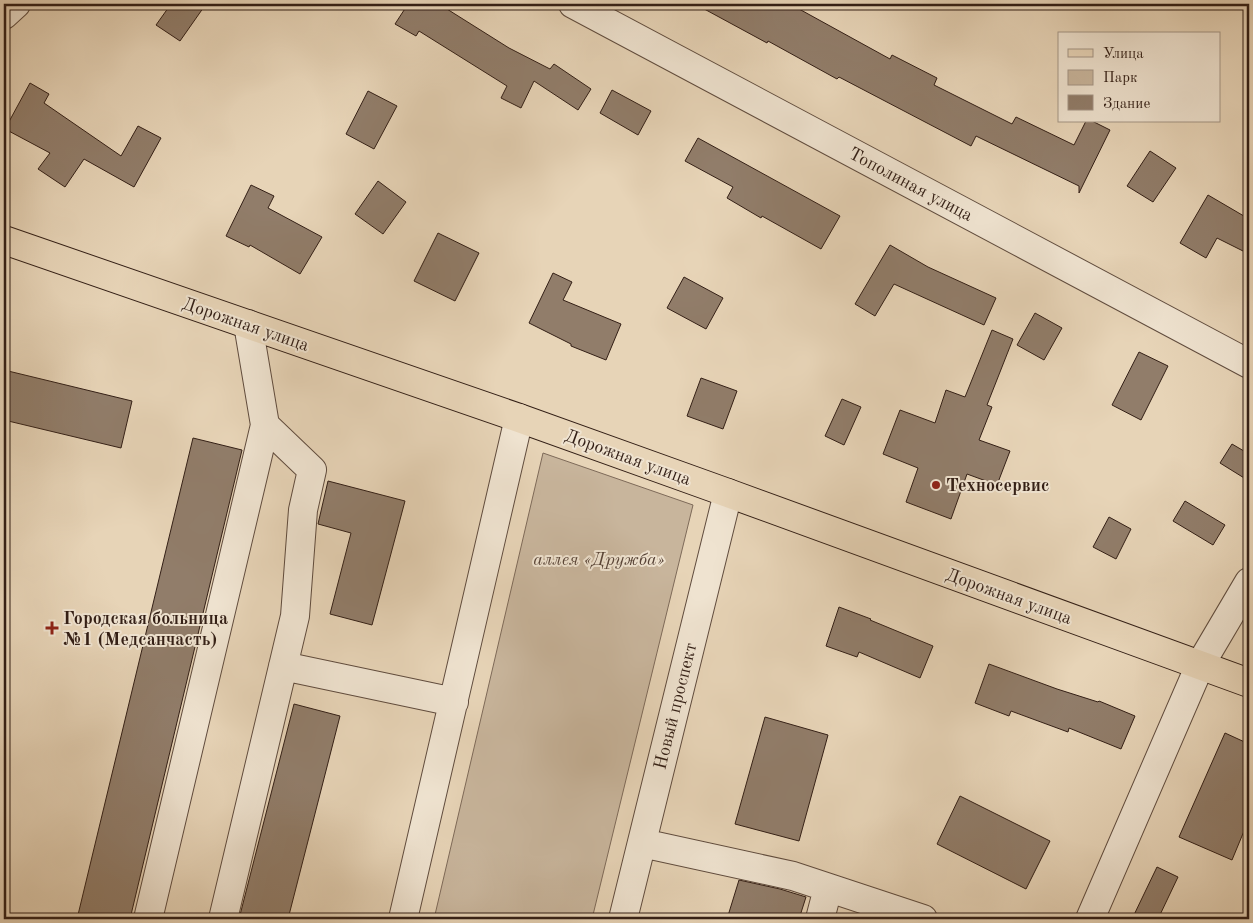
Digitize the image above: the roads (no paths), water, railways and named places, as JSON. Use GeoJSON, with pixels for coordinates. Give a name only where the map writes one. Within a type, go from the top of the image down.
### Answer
{"type":"FeatureCollection","features":[{"type":"Feature","properties":{"kind":"main road","name":"Дорожная улица"},"geometry":{"type":"LineString","coordinates":[[4,240],[519,418],[1249,683]]}},
{"type":"Feature","properties":{"kind":"street"},"geometry":{"type":"LineString","coordinates":[[4,15],[16,4]]}},
{"type":"Feature","properties":{"kind":"street","name":"Тополиная улица"},"geometry":{"type":"LineString","coordinates":[[573,4],[1249,364]]}},
{"type":"Feature","properties":{"kind":"street"},"geometry":{"type":"LineString","coordinates":[[148,919],[265,425],[248,324]]}},
{"type":"Feature","properties":{"kind":"street"},"geometry":{"type":"LineString","coordinates":[[403,919],[519,418]]}},
{"type":"Feature","properties":{"kind":"street"},"geometry":{"type":"LineString","coordinates":[[223,919],[295,616],[303,510],[312,470],[265,425]]}},
{"type":"Feature","properties":{"kind":"street","name":"Новый проспект"},"geometry":{"type":"LineString","coordinates":[[623,919],[728,493]]}},
{"type":"Feature","properties":{"kind":"street"},"geometry":{"type":"LineString","coordinates":[[1090,919],[1200,665],[1249,582]]}},
{"type":"Feature","properties":{"kind":"street"},"geometry":{"type":"LineString","coordinates":[[283,666],[454,702]]}},
{"type":"Feature","properties":{"kind":"street"},"geometry":{"type":"LineString","coordinates":[[642,844],[793,876],[923,919]]}},
{"type":"Feature","properties":{"kind":"street"},"geometry":{"type":"LineString","coordinates":[[820,919],[828,888]]}},
{"type":"Feature","properties":{"kind":"place","name":"Техносервис"},"geometry":{"type":"Point","coordinates":[936,485]}},
{"type":"Feature","properties":{"kind":"place","name":"Городская больница №1 (Медсанчасть)"},"geometry":{"type":"Point","coordinates":[52,628]}},
{"type":"Feature","properties":{"kind":"park label","name":"аллея «Дружба»"},"geometry":{"type":"Point","coordinates":[599,559]}}]}
